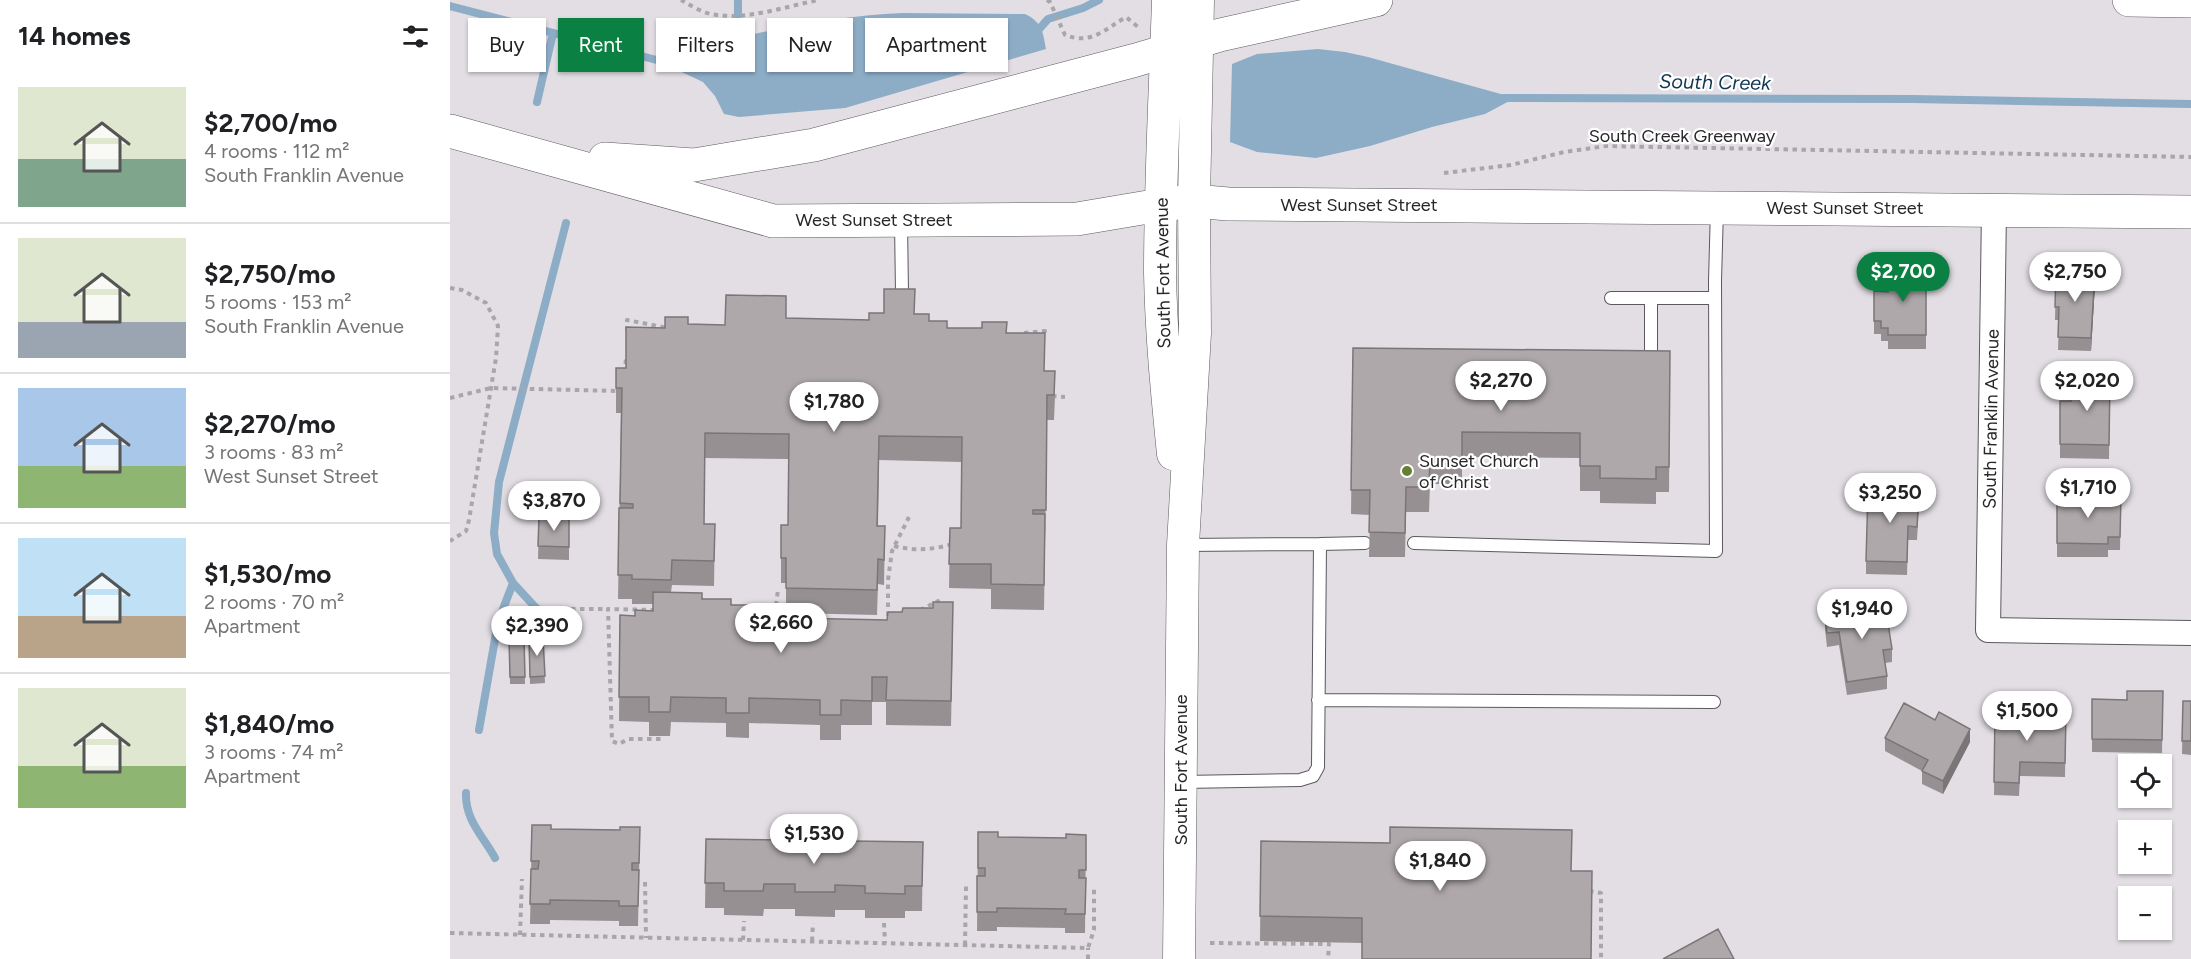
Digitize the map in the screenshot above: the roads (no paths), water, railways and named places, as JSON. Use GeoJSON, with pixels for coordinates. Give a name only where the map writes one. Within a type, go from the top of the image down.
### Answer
{"type":"FeatureCollection","features":[{"type":"Feature","properties":{"kind":"main road","name":"West Sunset Street"},"geometry":{"type":"LineString","coordinates":[[537,155],[694,165],[814,145],[1197,41],[1376,0]]}},
{"type":"Feature","properties":{"kind":"main road"},"geometry":{"type":"LineString","coordinates":[[2129,0],[2191,1]]}},
{"type":"Feature","properties":{"kind":"main road","name":"West Sunset Street"},"geometry":{"type":"LineString","coordinates":[[450,131],[773,221],[1077,219],[1194,201],[1240,204],[2191,212]]}},
{"type":"Feature","properties":{"kind":"street","name":"South Fort Avenue"},"geometry":{"type":"LineString","coordinates":[[1179,959],[1183,545],[1194,354],[1198,0]]}},
{"type":"Feature","properties":{"kind":"street","name":"South Fort Avenue"},"geometry":{"type":"LineString","coordinates":[[1168,10],[1160,205],[1160,276],[1166,379],[1183,545]]}},
{"type":"Feature","properties":{"kind":"street","name":"South Franklin Avenue"},"geometry":{"type":"LineString","coordinates":[[1994,209],[1988,630],[2191,633]]}},
{"type":"Feature","properties":{"kind":"lane"},"geometry":{"type":"LineString","coordinates":[[1414,543],[1716,550],[1717,207]]}},
{"type":"Feature","properties":{"kind":"lane"},"geometry":{"type":"LineString","coordinates":[[901,220],[902,294]]}},
{"type":"Feature","properties":{"kind":"lane"},"geometry":{"type":"LineString","coordinates":[[1611,298],[1715,298]]}},
{"type":"Feature","properties":{"kind":"lane"},"geometry":{"type":"LineString","coordinates":[[1651,298],[1651,367]]}},
{"type":"Feature","properties":{"kind":"lane"},"geometry":{"type":"LineString","coordinates":[[1183,545],[1365,543]]}},
{"type":"Feature","properties":{"kind":"lane"},"geometry":{"type":"LineString","coordinates":[[1181,782],[1300,780],[1313,776],[1318,767],[1320,544]]}},
{"type":"Feature","properties":{"kind":"lane"},"geometry":{"type":"LineString","coordinates":[[1318,700],[1714,702]]}},
{"type":"Feature","properties":{"kind":"water"},"geometry":{"type":"Polygon","coordinates":[[[1025,14],[1035,20],[1041,28],[1046,49],[1008,60],[1008,18],[865,18],[865,72],[968,72],[845,108],[739,117],[724,114],[715,96],[703,82],[682,72],[755,72],[755,34],[767,31],[767,72],[853,72],[853,18],[848,18],[871,15],[1025,14]]]}},
{"type":"Feature","properties":{"kind":"water"},"geometry":{"type":"Polygon","coordinates":[[[1318,49],[1368,57],[1515,98],[1485,114],[1370,146],[1316,158],[1257,152],[1230,142],[1232,64],[1257,54],[1318,49]]]}},
{"type":"Feature","properties":{"kind":"waterway"},"geometry":{"type":"LineString","coordinates":[[738,0],[738,15]]}},
{"type":"Feature","properties":{"kind":"waterway"},"geometry":{"type":"LineString","coordinates":[[1033,36],[1048,19],[1083,8],[1099,0]]}},
{"type":"Feature","properties":{"kind":"waterway","name":"South Creek"},"geometry":{"type":"LineString","coordinates":[[450,6],[656,60]]}},
{"type":"Feature","properties":{"kind":"waterway"},"geometry":{"type":"LineString","coordinates":[[537,102],[553,33]]}},
{"type":"Feature","properties":{"kind":"waterway","name":"South Creek"},"geometry":{"type":"LineString","coordinates":[[1504,98],[1912,99],[2191,104]]}},
{"type":"Feature","properties":{"kind":"waterway"},"geometry":{"type":"LineString","coordinates":[[479,730],[498,622],[513,583],[497,554],[494,533],[499,482],[566,223]]}},
{"type":"Feature","properties":{"kind":"waterway"},"geometry":{"type":"LineString","coordinates":[[513,583],[536,608],[557,620]]}},
{"type":"Feature","properties":{"kind":"waterway"},"geometry":{"type":"LineString","coordinates":[[466,793],[466,803],[472,820],[495,858]]}},
{"type":"Feature","properties":{"kind":"place","name":"Sunset Church of Christ"},"geometry":{"type":"Point","coordinates":[1407,471]}}]}
